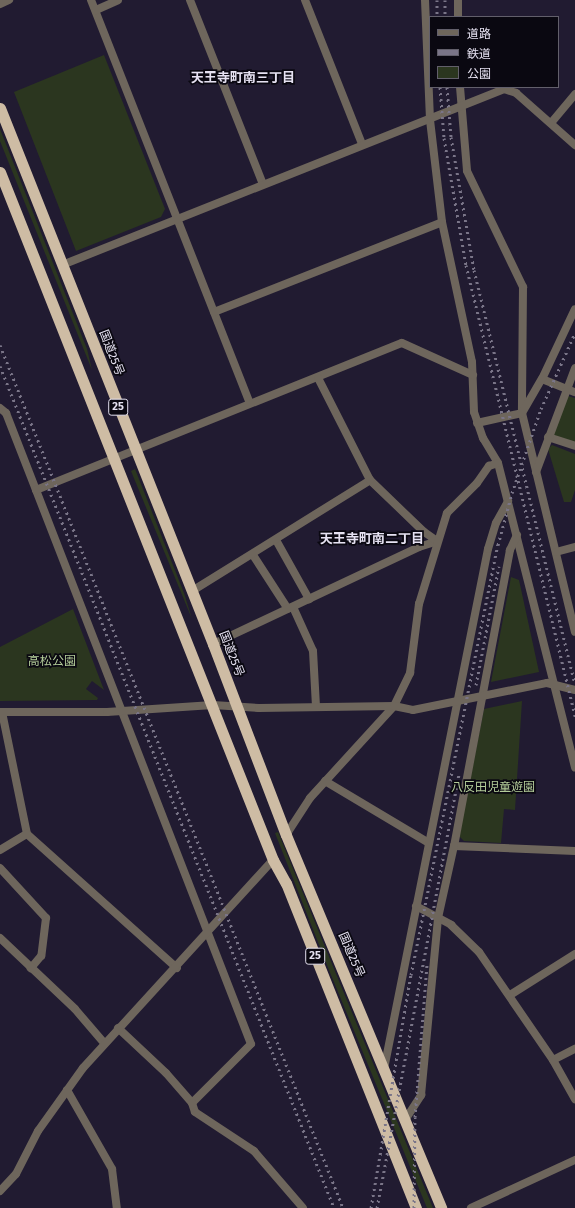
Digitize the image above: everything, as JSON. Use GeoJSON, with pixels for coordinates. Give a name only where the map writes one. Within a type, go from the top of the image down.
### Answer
{"type":"FeatureCollection","features":[{"type":"Feature","properties":{"kind":"highway","name":"国道25号"},"geometry":{"type":"LineString","coordinates":[[0,108],[135,451],[214,644],[236,706],[286,835],[384,1069],[440,1208]]}},
{"type":"Feature","properties":{"kind":"highway","name":"25"},"geometry":{"type":"LineString","coordinates":[[0,172],[213,705],[273,860],[286,883],[416,1208]]}},
{"type":"Feature","properties":{"kind":"street"},"geometry":{"type":"LineString","coordinates":[[0,4],[9,0]]}},
{"type":"Feature","properties":{"kind":"street"},"geometry":{"type":"LineString","coordinates":[[91,0],[250,403]]}},
{"type":"Feature","properties":{"kind":"street"},"geometry":{"type":"LineString","coordinates":[[96,10],[118,0]]}},
{"type":"Feature","properties":{"kind":"street"},"geometry":{"type":"LineString","coordinates":[[190,0],[264,184]]}},
{"type":"Feature","properties":{"kind":"street"},"geometry":{"type":"LineString","coordinates":[[305,0],[362,144]]}},
{"type":"Feature","properties":{"kind":"street"},"geometry":{"type":"LineString","coordinates":[[425,0],[430,120],[442,222],[473,374],[474,412],[477,423],[498,463],[555,683],[575,767]]}},
{"type":"Feature","properties":{"kind":"street"},"geometry":{"type":"LineString","coordinates":[[458,0],[458,16]]}},
{"type":"Feature","properties":{"kind":"street"},"geometry":{"type":"LineString","coordinates":[[460,88],[460,106],[468,171],[523,286],[522,413],[535,473],[575,632]]}},
{"type":"Feature","properties":{"kind":"street"},"geometry":{"type":"LineString","coordinates":[[62,265],[362,144],[419,122],[430,120],[460,106],[508,89],[516,92],[575,145]]}},
{"type":"Feature","properties":{"kind":"street"},"geometry":{"type":"LineString","coordinates":[[551,123],[575,94]]}},
{"type":"Feature","properties":{"kind":"street"},"geometry":{"type":"LineString","coordinates":[[214,312],[442,222]]}},
{"type":"Feature","properties":{"kind":"street"},"geometry":{"type":"LineString","coordinates":[[477,423],[522,413],[542,380],[575,309]]}},
{"type":"Feature","properties":{"kind":"street"},"geometry":{"type":"LineString","coordinates":[[36,490],[402,343],[473,374]]}},
{"type":"Feature","properties":{"kind":"street"},"geometry":{"type":"LineString","coordinates":[[535,473],[575,368]]}},
{"type":"Feature","properties":{"kind":"street"},"geometry":{"type":"LineString","coordinates":[[318,378],[370,480],[424,532],[437,541]]}},
{"type":"Feature","properties":{"kind":"street"},"geometry":{"type":"LineString","coordinates":[[542,380],[575,392]]}},
{"type":"Feature","properties":{"kind":"street"},"geometry":{"type":"LineString","coordinates":[[0,408],[6,413],[208,929],[251,1044],[192,1103]]}},
{"type":"Feature","properties":{"kind":"street"},"geometry":{"type":"LineString","coordinates":[[548,437],[575,446]]}},
{"type":"Feature","properties":{"kind":"street"},"geometry":{"type":"LineString","coordinates":[[286,835],[310,798],[394,706],[410,673],[419,604],[446,513],[477,482],[489,466],[498,463]]}},
{"type":"Feature","properties":{"kind":"street"},"geometry":{"type":"LineString","coordinates":[[192,591],[253,555],[370,480]]}},
{"type":"Feature","properties":{"kind":"street"},"geometry":{"type":"LineString","coordinates":[[384,1069],[456,702],[488,549],[496,523],[508,501]]}},
{"type":"Feature","properties":{"kind":"street"},"geometry":{"type":"LineString","coordinates":[[405,1120],[421,1095],[438,918],[454,846],[510,550],[517,535]]}},
{"type":"Feature","properties":{"kind":"street"},"geometry":{"type":"LineString","coordinates":[[276,540],[309,600]]}},
{"type":"Feature","properties":{"kind":"street"},"geometry":{"type":"LineString","coordinates":[[214,644],[309,600],[419,546],[437,541]]}},
{"type":"Feature","properties":{"kind":"street"},"geometry":{"type":"LineString","coordinates":[[556,552],[575,547]]}},
{"type":"Feature","properties":{"kind":"street"},"geometry":{"type":"LineString","coordinates":[[253,555],[290,608],[313,651],[316,706]]}},
{"type":"Feature","properties":{"kind":"street"},"geometry":{"type":"LineString","coordinates":[[177,968],[27,834],[1,712],[122,711],[213,705],[394,706],[413,710],[555,683],[575,690]]}},
{"type":"Feature","properties":{"kind":"street"},"geometry":{"type":"LineString","coordinates":[[325,781],[429,843]]}},
{"type":"Feature","properties":{"kind":"street"},"geometry":{"type":"LineString","coordinates":[[0,850],[27,834]]}},
{"type":"Feature","properties":{"kind":"street"},"geometry":{"type":"LineString","coordinates":[[454,846],[575,851]]}},
{"type":"Feature","properties":{"kind":"street"},"geometry":{"type":"LineString","coordinates":[[0,1192],[16,1174],[38,1131],[67,1090],[104,1043],[177,968],[208,929],[273,860]]}},
{"type":"Feature","properties":{"kind":"street"},"geometry":{"type":"LineString","coordinates":[[0,868],[46,918],[41,956],[31,968]]}},
{"type":"Feature","properties":{"kind":"street"},"geometry":{"type":"LineString","coordinates":[[416,906],[451,925],[479,952],[510,995],[553,1060],[575,1099]]}},
{"type":"Feature","properties":{"kind":"street"},"geometry":{"type":"LineString","coordinates":[[0,938],[75,1010],[104,1043]]}},
{"type":"Feature","properties":{"kind":"street"},"geometry":{"type":"LineString","coordinates":[[510,995],[575,954]]}},
{"type":"Feature","properties":{"kind":"street"},"geometry":{"type":"LineString","coordinates":[[118,1028],[192,1103],[195,1112],[254,1151],[303,1208]]}},
{"type":"Feature","properties":{"kind":"street"},"geometry":{"type":"LineString","coordinates":[[553,1060],[575,1049]]}},
{"type":"Feature","properties":{"kind":"street"},"geometry":{"type":"LineString","coordinates":[[67,1090],[112,1169],[118,1208]]}},
{"type":"Feature","properties":{"kind":"street"},"geometry":{"type":"LineString","coordinates":[[470,1208],[575,1160]]}},
{"type":"Feature","properties":{"kind":"green space"},"geometry":{"type":"Polygon","coordinates":[[[104,55],[165,209],[161,217],[76,251],[14,92],[104,55]]]}},
{"type":"Feature","properties":{"kind":"green space"},"geometry":{"type":"Polygon","coordinates":[[[0,129],[87,349],[92,370],[0,141],[0,129]]]}},
{"type":"Feature","properties":{"kind":"green space"},"geometry":{"type":"Polygon","coordinates":[[[568,396],[575,398],[575,443],[553,435],[568,396]]]}},
{"type":"Feature","properties":{"kind":"green space"},"geometry":{"type":"Polygon","coordinates":[[[552,445],[575,454],[575,490],[571,502],[564,502],[548,449],[552,445]]]}},
{"type":"Feature","properties":{"kind":"green space"},"geometry":{"type":"Polygon","coordinates":[[[135,469],[184,593],[192,619],[131,471],[135,469]]]}},
{"type":"Feature","properties":{"kind":"green space"},"geometry":{"type":"Polygon","coordinates":[[[511,577],[519,580],[539,672],[491,682],[511,577]]]}},
{"type":"Feature","properties":{"kind":"green space","name":"高松公園"},"geometry":{"type":"Polygon","coordinates":[[[73,609],[104,690],[92,681],[86,689],[98,698],[97,700],[0,701],[0,647],[73,609]]]}},
{"type":"Feature","properties":{"kind":"green space","name":"八反田児童遊園"},"geometry":{"type":"Polygon","coordinates":[[[522,701],[515,810],[504,809],[501,843],[464,841],[459,836],[484,709],[522,701]]]}},
{"type":"Feature","properties":{"kind":"green space"},"geometry":{"type":"Polygon","coordinates":[[[278,832],[433,1208],[427,1208],[329,970],[275,833],[278,832]]]}},
{"type":"Feature","properties":{"kind":"railway"},"geometry":{"type":"LineString","coordinates":[[437,0],[437,16]]}},
{"type":"Feature","properties":{"kind":"railway"},"geometry":{"type":"LineString","coordinates":[[445,0],[445,16]]}},
{"type":"Feature","properties":{"kind":"railway"},"geometry":{"type":"LineString","coordinates":[[440,88],[444,138],[466,265],[575,717]]}},
{"type":"Feature","properties":{"kind":"railway"},"geometry":{"type":"LineString","coordinates":[[447,88],[451,137],[474,270],[575,683]]}},
{"type":"Feature","properties":{"kind":"railway"},"geometry":{"type":"LineString","coordinates":[[371,1208],[411,975],[498,545],[512,493],[541,409],[575,333]]}},
{"type":"Feature","properties":{"kind":"railway"},"geometry":{"type":"LineString","coordinates":[[0,345],[343,1208]]}},
{"type":"Feature","properties":{"kind":"railway"},"geometry":{"type":"LineString","coordinates":[[0,366],[334,1208]]}},
{"type":"Feature","properties":{"kind":"railway"},"geometry":{"type":"LineString","coordinates":[[476,685],[499,566]]}},
{"type":"Feature","properties":{"kind":"railway"},"geometry":{"type":"LineString","coordinates":[[377,1208],[459,774]]}},
{"type":"Feature","properties":{"kind":"railway"},"geometry":{"type":"LineString","coordinates":[[414,1208],[415,1117],[427,963]]}},
{"type":"Feature","properties":{"kind":"district","name":"天王寺町南三丁目"},"geometry":{"type":"Point","coordinates":[243,78]}},
{"type":"Feature","properties":{"kind":"district","name":"天王寺町南二丁目"},"geometry":{"type":"Point","coordinates":[372,539]}}]}
